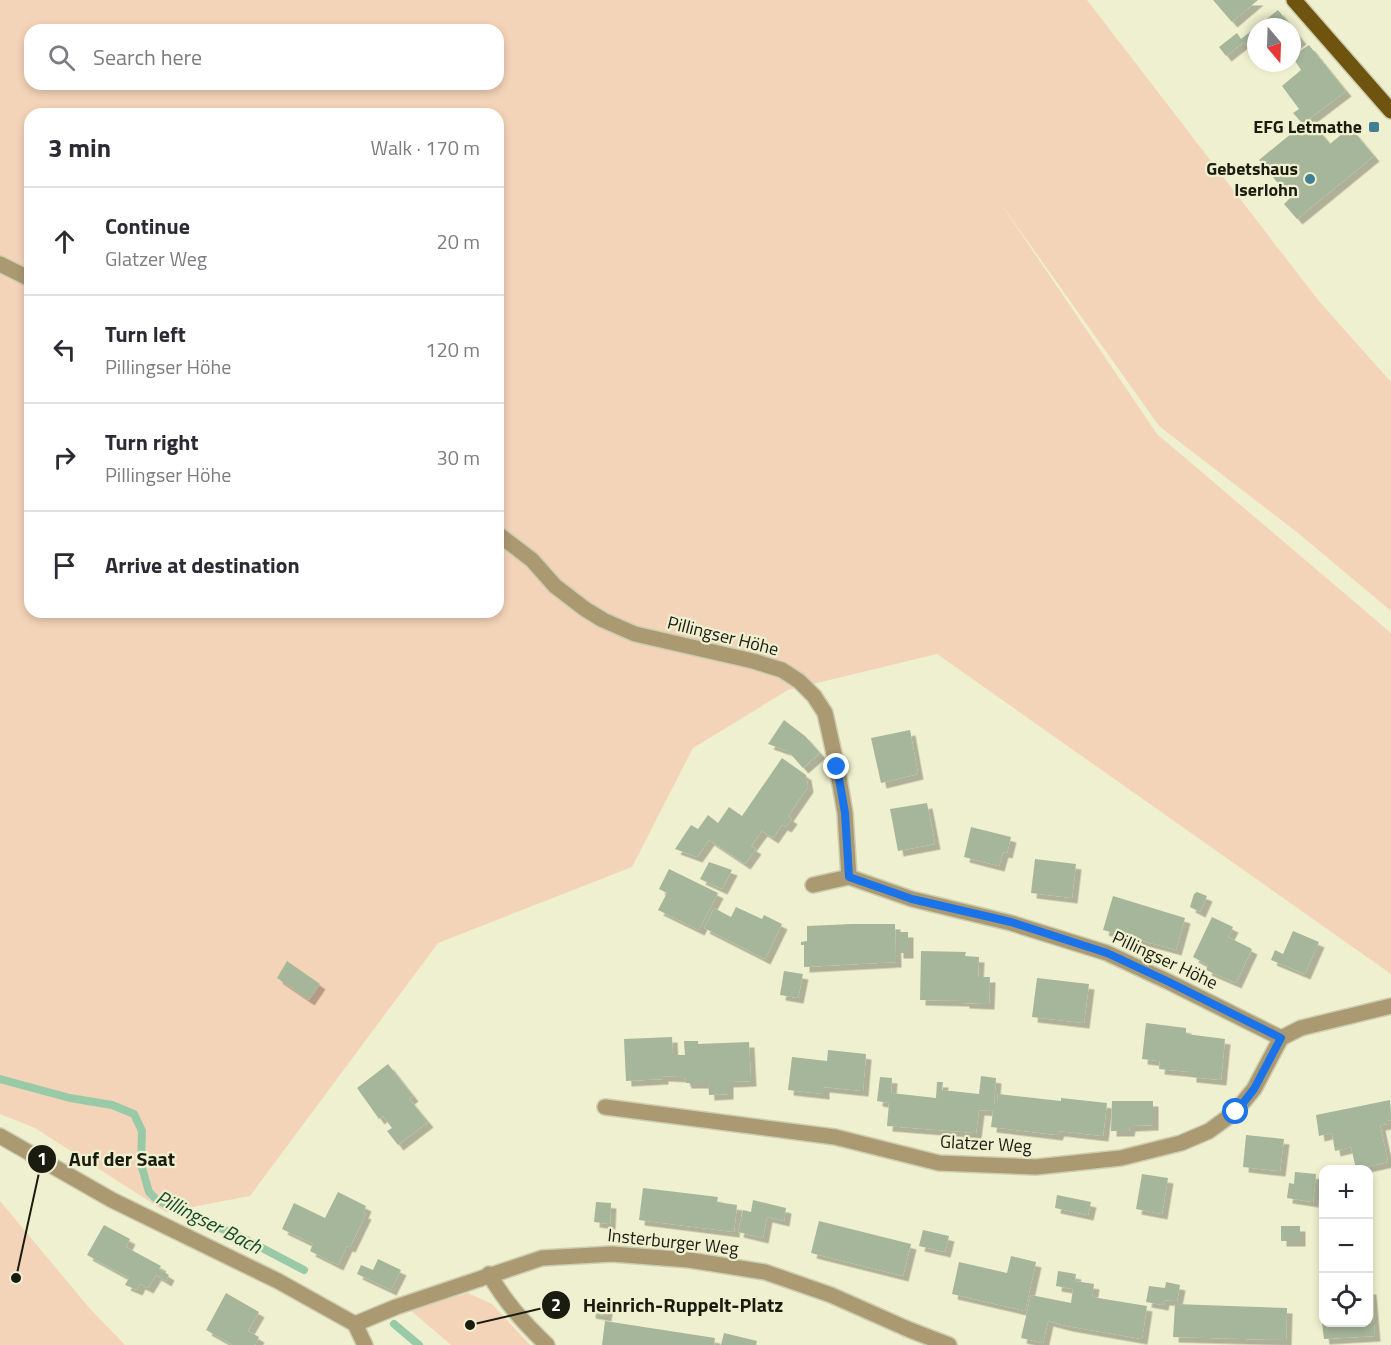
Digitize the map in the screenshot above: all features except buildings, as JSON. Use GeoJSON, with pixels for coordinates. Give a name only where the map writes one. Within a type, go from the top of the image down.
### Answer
{"type":"FeatureCollection","features":[{"type":"Feature","properties":{"kind":"main road"},"geometry":{"type":"LineString","coordinates":[[1294,0],[1391,111]]}},
{"type":"Feature","properties":{"kind":"street"},"geometry":{"type":"LineString","coordinates":[[0,264],[24,276]]}},
{"type":"Feature","properties":{"kind":"street","name":"Pillingser Höhe"},"geometry":{"type":"LineString","coordinates":[[504,539],[532,560],[555,586],[603,620],[635,634],[753,661],[782,670],[799,681],[814,696],[825,713],[845,813],[849,877],[912,899],[1011,922],[1107,953],[1281,1038]]}},
{"type":"Feature","properties":{"kind":"street"},"geometry":{"type":"LineString","coordinates":[[813,885],[849,877]]}},
{"type":"Feature","properties":{"kind":"street"},"geometry":{"type":"LineString","coordinates":[[1281,1038],[1301,1028],[1391,1006]]}},
{"type":"Feature","properties":{"kind":"street","name":"Glatzer Weg"},"geometry":{"type":"LineString","coordinates":[[605,1107],[835,1137],[939,1163],[1036,1167],[1121,1158],[1181,1143],[1209,1131],[1236,1112],[1254,1089],[1281,1038]]}},
{"type":"Feature","properties":{"kind":"street"},"geometry":{"type":"LineString","coordinates":[[0,1136],[112,1200],[278,1281],[355,1324],[365,1345]]}},
{"type":"Feature","properties":{"kind":"street","name":"Insterburger Weg"},"geometry":{"type":"LineString","coordinates":[[355,1324],[489,1274],[542,1258],[612,1254],[689,1260],[765,1272],[831,1295],[949,1345]]}},
{"type":"Feature","properties":{"kind":"street"},"geometry":{"type":"LineString","coordinates":[[489,1274],[505,1300],[547,1345]]}},
{"type":"Feature","properties":{"kind":"shaded area"},"geometry":{"type":"Polygon","coordinates":[[[0,0],[1087,0],[1318,300],[1391,382],[1391,611],[1298,533],[1159,426],[999,201],[1157,434],[1391,633],[1391,974],[937,654],[788,690],[693,748],[632,867],[438,943],[250,1196],[166,1212],[35,1128],[0,1114],[0,0]]]}},
{"type":"Feature","properties":{"kind":"shaded area"},"geometry":{"type":"Polygon","coordinates":[[[0,1201],[91,1310],[125,1345],[0,1345],[0,1201]]]}},
{"type":"Feature","properties":{"kind":"shaded area"},"geometry":{"type":"Polygon","coordinates":[[[468,1293],[492,1304],[530,1345],[451,1345],[409,1309],[468,1293]]]}},
{"type":"Feature","properties":{"kind":"waterway","name":"Pillingser Bach"},"geometry":{"type":"LineString","coordinates":[[0,1079],[70,1098],[112,1105],[134,1114],[142,1131],[141,1164],[149,1192],[157,1200],[247,1240],[304,1270]]}},
{"type":"Feature","properties":{"kind":"waterway","name":"Pillingser Bach"},"geometry":{"type":"LineString","coordinates":[[394,1324],[419,1345]]}},
{"type":"Feature","properties":{"kind":"place","name":"EFG Letmathe"},"geometry":{"type":"Point","coordinates":[1374,127]}},
{"type":"Feature","properties":{"kind":"place","name":"Gebetshaus Iserlohn"},"geometry":{"type":"Point","coordinates":[1310,179]}},
{"type":"Feature","properties":{"kind":"place","name":"Auf der Saat"},"geometry":{"type":"Point","coordinates":[16,1278]}},
{"type":"Feature","properties":{"kind":"place","name":"Heinrich-Ruppelt-Platz"},"geometry":{"type":"Point","coordinates":[470,1325]}},
{"type":"Feature","properties":{"kind":"route"},"geometry":{"type":"LineString","coordinates":[[837,767],[845,813],[849,877],[912,899],[1011,922],[1107,953],[1281,1038],[1254,1089],[1236,1112]]}}]}
